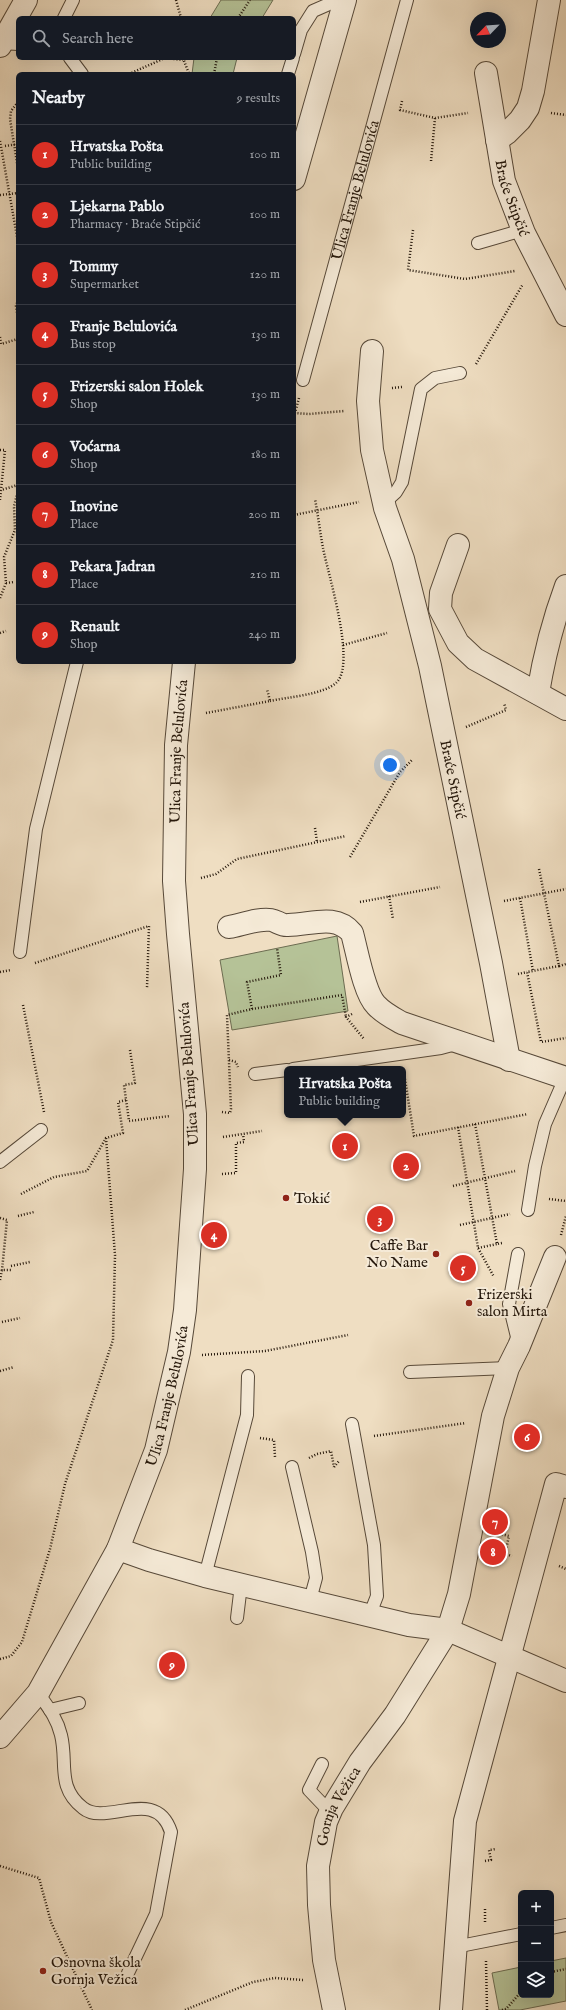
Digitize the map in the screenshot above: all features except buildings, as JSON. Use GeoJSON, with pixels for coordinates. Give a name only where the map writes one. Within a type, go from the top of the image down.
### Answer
{"type":"FeatureCollection","features":[{"type":"Feature","properties":{"kind":"street"},"geometry":{"type":"LineString","coordinates":[[19,16],[26,0]]}},
{"type":"Feature","properties":{"kind":"street"},"geometry":{"type":"LineString","coordinates":[[296,164],[299,142],[345,0]]}},
{"type":"Feature","properties":{"kind":"street"},"geometry":{"type":"LineString","coordinates":[[498,140],[511,129],[528,108],[533,91],[549,0]]}},
{"type":"Feature","properties":{"kind":"street"},"geometry":{"type":"LineString","coordinates":[[7,44],[16,23]]}},
{"type":"Feature","properties":{"kind":"street","name":"Braće Stipčić"},"geometry":{"type":"LineString","coordinates":[[486,73],[504,181],[523,230],[566,315]]}},
{"type":"Feature","properties":{"kind":"street","name":"Braće Stipčić"},"geometry":{"type":"LineString","coordinates":[[372,351],[368,401],[372,450],[384,503],[403,560],[430,666],[492,969],[509,1060]]}},
{"type":"Feature","properties":{"kind":"street"},"geometry":{"type":"LineString","coordinates":[[458,545],[441,593],[440,610],[458,643],[475,659],[566,709]]}},
{"type":"Feature","properties":{"kind":"street"},"geometry":{"type":"LineString","coordinates":[[538,693],[543,663],[566,586]]}},
{"type":"Feature","properties":{"kind":"street","name":"Ulica Franje Belulovića"},"geometry":{"type":"LineString","coordinates":[[0,1737],[44,1701],[118,1549],[156,1450],[179,1352],[185,1310],[195,1169],[195,1114],[174,880],[176,745],[184,664]]}},
{"type":"Feature","properties":{"kind":"street"},"geometry":{"type":"LineString","coordinates":[[229,927],[272,920],[287,926],[321,921],[339,923],[346,927],[352,934],[368,991],[375,1004],[386,1014],[402,1023],[566,1078]]}},
{"type":"Feature","properties":{"kind":"street"},"geometry":{"type":"LineString","coordinates":[[448,1630],[459,1594],[493,1416],[508,1368],[519,1346],[555,1257]]}},
{"type":"Feature","properties":{"kind":"street"},"geometry":{"type":"LineString","coordinates":[[451,2010],[465,1821],[556,1484],[566,1487]]}},
{"type":"Feature","properties":{"kind":"street"},"geometry":{"type":"LineString","coordinates":[[118,1549],[149,1560],[204,1576],[370,1614],[409,1625],[448,1630],[566,1681]]}},
{"type":"Feature","properties":{"kind":"street","name":"Gornja Vežica"},"geometry":{"type":"LineString","coordinates":[[334,2010],[328,1978],[319,1905],[318,1866],[326,1822],[330,1812],[360,1762],[395,1715],[448,1630]]}},
{"type":"Feature","properties":{"kind":"lane"},"geometry":{"type":"LineString","coordinates":[[65,16],[73,0]]}},
{"type":"Feature","properties":{"kind":"lane"},"geometry":{"type":"LineString","coordinates":[[296,47],[301,30],[313,11],[338,0]]}},
{"type":"Feature","properties":{"kind":"lane","name":"Ulica Franje Belulovića"},"geometry":{"type":"LineString","coordinates":[[303,380],[407,0]]}},
{"type":"Feature","properties":{"kind":"lane"},"geometry":{"type":"LineString","coordinates":[[72,60],[80,72]]}},
{"type":"Feature","properties":{"kind":"lane"},"geometry":{"type":"LineString","coordinates":[[289,72],[292,60]]}},
{"type":"Feature","properties":{"kind":"lane"},"geometry":{"type":"LineString","coordinates":[[478,243],[523,230]]}},
{"type":"Feature","properties":{"kind":"lane"},"geometry":{"type":"LineString","coordinates":[[384,503],[396,492],[402,482],[422,389],[435,378],[460,373]]}},
{"type":"Feature","properties":{"kind":"lane"},"geometry":{"type":"LineString","coordinates":[[20,952],[36,829],[77,664]]}},
{"type":"Feature","properties":{"kind":"lane"},"geometry":{"type":"LineString","coordinates":[[315,1066],[441,1048],[461,1043]]}},
{"type":"Feature","properties":{"kind":"lane"},"geometry":{"type":"LineString","coordinates":[[255,1074],[284,1070]]}},
{"type":"Feature","properties":{"kind":"lane"},"geometry":{"type":"LineString","coordinates":[[528,1210],[535,1166],[545,1124],[566,1078]]}},
{"type":"Feature","properties":{"kind":"lane"},"geometry":{"type":"LineString","coordinates":[[0,1162],[41,1130]]}},
{"type":"Feature","properties":{"kind":"lane"},"geometry":{"type":"LineString","coordinates":[[518,1254],[509,1304],[519,1346]]}},
{"type":"Feature","properties":{"kind":"lane"},"geometry":{"type":"LineString","coordinates":[[410,1372],[508,1368]]}},
{"type":"Feature","properties":{"kind":"lane"},"geometry":{"type":"LineString","coordinates":[[204,1576],[247,1415],[248,1376]]}},
{"type":"Feature","properties":{"kind":"lane"},"geometry":{"type":"LineString","coordinates":[[352,1424],[374,1545],[377,1596],[370,1614]]}},
{"type":"Feature","properties":{"kind":"lane"},"geometry":{"type":"LineString","coordinates":[[292,1467],[312,1552],[316,1578],[310,1600]]}},
{"type":"Feature","properties":{"kind":"lane"},"geometry":{"type":"LineString","coordinates":[[237,1618],[241,1585]]}},
{"type":"Feature","properties":{"kind":"lane"},"geometry":{"type":"LineString","coordinates":[[44,1701],[79,1703]]}},
{"type":"Feature","properties":{"kind":"lane"},"geometry":{"type":"LineString","coordinates":[[44,1701],[56,1717],[62,1736],[63,1770],[67,1788],[76,1801],[85,1810],[100,1813],[141,1808],[161,1814],[168,1822],[171,1832],[156,1914],[128,1973]]}},
{"type":"Feature","properties":{"kind":"lane"},"geometry":{"type":"LineString","coordinates":[[322,1764],[309,1790],[330,1812]]}},
{"type":"Feature","properties":{"kind":"lane"},"geometry":{"type":"LineString","coordinates":[[554,1927],[566,1925]]}},
{"type":"Feature","properties":{"kind":"lane"},"geometry":{"type":"LineString","coordinates":[[455,1947],[518,1935]]}},
{"type":"Feature","properties":{"kind":"path"},"geometry":{"type":"LineString","coordinates":[[176,0],[180,16]]}},
{"type":"Feature","properties":{"kind":"path"},"geometry":{"type":"LineString","coordinates":[[239,16],[250,0]]}},
{"type":"Feature","properties":{"kind":"path"},"geometry":{"type":"LineString","coordinates":[[134,72],[160,60]]}},
{"type":"Feature","properties":{"kind":"path"},"geometry":{"type":"LineString","coordinates":[[183,60],[188,72]]}},
{"type":"Feature","properties":{"kind":"path"},"geometry":{"type":"LineString","coordinates":[[214,72],[217,60]]}},
{"type":"Feature","properties":{"kind":"path"},"geometry":{"type":"LineString","coordinates":[[402,97],[400,110],[435,118],[472,112]]}},
{"type":"Feature","properties":{"kind":"path"},"geometry":{"type":"LineString","coordinates":[[16,105],[11,111],[10,119],[16,156]]}},
{"type":"Feature","properties":{"kind":"path"},"geometry":{"type":"LineString","coordinates":[[543,112],[566,115]]}},
{"type":"Feature","properties":{"kind":"path"},"geometry":{"type":"LineString","coordinates":[[431,161],[435,118]]}},
{"type":"Feature","properties":{"kind":"path"},"geometry":{"type":"LineString","coordinates":[[0,141],[16,224]]}},
{"type":"Feature","properties":{"kind":"path"},"geometry":{"type":"LineString","coordinates":[[1,148],[16,144]]}},
{"type":"Feature","properties":{"kind":"path"},"geometry":{"type":"LineString","coordinates":[[0,195],[16,193]]}},
{"type":"Feature","properties":{"kind":"path"},"geometry":{"type":"LineString","coordinates":[[413,230],[408,270],[465,279],[520,270]]}},
{"type":"Feature","properties":{"kind":"path"},"geometry":{"type":"LineString","coordinates":[[483,355],[526,280]]}},
{"type":"Feature","properties":{"kind":"path"},"geometry":{"type":"LineString","coordinates":[[0,337],[1,344],[16,340]]}},
{"type":"Feature","properties":{"kind":"path"},"geometry":{"type":"LineString","coordinates":[[296,409],[303,380]]}},
{"type":"Feature","properties":{"kind":"path"},"geometry":{"type":"LineString","coordinates":[[387,389],[402,386],[403,393]]}},
{"type":"Feature","properties":{"kind":"path"},"geometry":{"type":"LineString","coordinates":[[296,413],[309,414],[344,411]]}},
{"type":"Feature","properties":{"kind":"path"},"geometry":{"type":"LineString","coordinates":[[0,450],[5,450],[0,500]]}},
{"type":"Feature","properties":{"kind":"path"},"geometry":{"type":"LineString","coordinates":[[1,490],[16,486]]}},
{"type":"Feature","properties":{"kind":"path"},"geometry":{"type":"LineString","coordinates":[[16,498],[14,506],[16,522]]}},
{"type":"Feature","properties":{"kind":"path"},"geometry":{"type":"LineString","coordinates":[[206,713],[326,689],[336,683],[341,676],[343,667],[343,645],[336,601],[323,548],[316,499]]}},
{"type":"Feature","properties":{"kind":"path"},"geometry":{"type":"LineString","coordinates":[[296,515],[362,501]]}},
{"type":"Feature","properties":{"kind":"path"},"geometry":{"type":"LineString","coordinates":[[0,598],[6,583],[4,557],[16,532]]}},
{"type":"Feature","properties":{"kind":"path"},"geometry":{"type":"LineString","coordinates":[[6,583],[14,582]]}},
{"type":"Feature","properties":{"kind":"path"},"geometry":{"type":"LineString","coordinates":[[0,633],[6,631]]}},
{"type":"Feature","properties":{"kind":"path"},"geometry":{"type":"LineString","coordinates":[[343,645],[386,633]]}},
{"type":"Feature","properties":{"kind":"path"},"geometry":{"type":"LineString","coordinates":[[267,688],[270,701]]}},
{"type":"Feature","properties":{"kind":"path"},"geometry":{"type":"LineString","coordinates":[[491,717],[506,710]]}},
{"type":"Feature","properties":{"kind":"path"},"geometry":{"type":"LineString","coordinates":[[350,857],[400,772],[413,759]]}},
{"type":"Feature","properties":{"kind":"path"},"geometry":{"type":"LineString","coordinates":[[315,828],[317,842]]}},
{"type":"Feature","properties":{"kind":"path"},"geometry":{"type":"LineString","coordinates":[[201,878],[216,874],[237,859],[346,836]]}},
{"type":"Feature","properties":{"kind":"path"},"geometry":{"type":"LineString","coordinates":[[539,869],[559,966]]}},
{"type":"Feature","properties":{"kind":"path"},"geometry":{"type":"LineString","coordinates":[[360,902],[440,887]]}},
{"type":"Feature","properties":{"kind":"path"},"geometry":{"type":"LineString","coordinates":[[499,902],[566,889]]}},
{"type":"Feature","properties":{"kind":"path"},"geometry":{"type":"LineString","coordinates":[[389,896],[393,919]]}},
{"type":"Feature","properties":{"kind":"path"},"geometry":{"type":"LineString","coordinates":[[520,898],[533,971]]}},
{"type":"Feature","properties":{"kind":"path"},"geometry":{"type":"LineString","coordinates":[[252,1009],[247,982],[281,975],[272,920]]}},
{"type":"Feature","properties":{"kind":"path"},"geometry":{"type":"LineString","coordinates":[[28,966],[149,926],[147,988]]}},
{"type":"Feature","properties":{"kind":"path"},"geometry":{"type":"LineString","coordinates":[[566,964],[527,972],[541,1042],[566,1038]]}},
{"type":"Feature","properties":{"kind":"path"},"geometry":{"type":"LineString","coordinates":[[222,1112],[230,1113],[227,1015],[252,1009],[342,995],[346,1017]]}},
{"type":"Feature","properties":{"kind":"path"},"geometry":{"type":"LineString","coordinates":[[23,1005],[44,1115],[41,1130]]}},
{"type":"Feature","properties":{"kind":"path"},"geometry":{"type":"LineString","coordinates":[[130,1050],[135,1083],[124,1085],[129,1122],[171,1116]]}},
{"type":"Feature","properties":{"kind":"path"},"geometry":{"type":"LineString","coordinates":[[401,1054],[403,1066]]}},
{"type":"Feature","properties":{"kind":"path"},"geometry":{"type":"LineString","coordinates":[[406,1086],[414,1136],[551,1110]]}},
{"type":"Feature","properties":{"kind":"path"},"geometry":{"type":"LineString","coordinates":[[21,1194],[54,1177],[87,1171],[106,1138],[123,1133],[118,1102],[126,1100]]}},
{"type":"Feature","properties":{"kind":"path"},"geometry":{"type":"LineString","coordinates":[[475,1124],[497,1244],[504,1243]]}},
{"type":"Feature","properties":{"kind":"path"},"geometry":{"type":"LineString","coordinates":[[458,1127],[478,1248],[498,1243]]}},
{"type":"Feature","properties":{"kind":"path"},"geometry":{"type":"LineString","coordinates":[[223,1137],[262,1131]]}},
{"type":"Feature","properties":{"kind":"path"},"geometry":{"type":"LineString","coordinates":[[222,1174],[236,1173],[236,1143],[244,1142],[243,1134]]}},
{"type":"Feature","properties":{"kind":"path"},"geometry":{"type":"LineString","coordinates":[[0,1659],[11,1656],[22,1642],[50,1549],[65,1484],[113,1340],[115,1255],[106,1138]]}},
{"type":"Feature","properties":{"kind":"path"},"geometry":{"type":"LineString","coordinates":[[453,1186],[499,1175]]}},
{"type":"Feature","properties":{"kind":"path"},"geometry":{"type":"LineString","coordinates":[[18,1216],[34,1212]]}},
{"type":"Feature","properties":{"kind":"path"},"geometry":{"type":"LineString","coordinates":[[460,1225],[505,1215]]}},
{"type":"Feature","properties":{"kind":"path"},"geometry":{"type":"LineString","coordinates":[[0,1218],[7,1220],[0,1280]]}},
{"type":"Feature","properties":{"kind":"path"},"geometry":{"type":"LineString","coordinates":[[11,1266],[30,1262]]}},
{"type":"Feature","properties":{"kind":"path"},"geometry":{"type":"LineString","coordinates":[[2,1270],[11,1270]]}},
{"type":"Feature","properties":{"kind":"path"},"geometry":{"type":"LineString","coordinates":[[2,1322],[20,1318]]}},
{"type":"Feature","properties":{"kind":"path"},"geometry":{"type":"LineString","coordinates":[[200,1355],[265,1351],[348,1335]]}},
{"type":"Feature","properties":{"kind":"path"},"geometry":{"type":"LineString","coordinates":[[0,1371],[14,1367]]}},
{"type":"Feature","properties":{"kind":"path"},"geometry":{"type":"LineString","coordinates":[[354,1439],[471,1422]]}},
{"type":"Feature","properties":{"kind":"path"},"geometry":{"type":"LineString","coordinates":[[256,1438],[274,1440],[275,1459]]}},
{"type":"Feature","properties":{"kind":"path"},"geometry":{"type":"LineString","coordinates":[[317,1454],[331,1451],[334,1467]]}},
{"type":"Feature","properties":{"kind":"path"},"geometry":{"type":"LineString","coordinates":[[502,1535],[509,1536],[505,1554],[517,1557]]}},
{"type":"Feature","properties":{"kind":"path"},"geometry":{"type":"LineString","coordinates":[[491,1860],[489,1850],[496,1849]]}},
{"type":"Feature","properties":{"kind":"path"},"geometry":{"type":"LineString","coordinates":[[0,1866],[39,1878],[51,1922],[92,2010]]}},
{"type":"Feature","properties":{"kind":"path"},"geometry":{"type":"LineString","coordinates":[[486,1941],[487,2010]]}},
{"type":"Feature","properties":{"kind":"path"},"geometry":{"type":"LineString","coordinates":[[554,1971],[566,1969]]}},
{"type":"Feature","properties":{"kind":"path"},"geometry":{"type":"LineString","coordinates":[[185,2010],[253,1982],[275,1978],[296,1981],[328,1978]]}},
{"type":"Feature","properties":{"kind":"path"},"geometry":{"type":"LineString","coordinates":[[502,2010],[506,2009],[518,1995]]}},
{"type":"Feature","properties":{"kind":"green space"},"geometry":{"type":"Polygon","coordinates":[[[221,0],[273,0],[263,16],[211,16],[221,0]]]}},
{"type":"Feature","properties":{"kind":"green space"},"geometry":{"type":"Polygon","coordinates":[[[194,60],[236,60],[234,72],[192,72],[194,60]]]}},
{"type":"Feature","properties":{"kind":"green space"},"geometry":{"type":"Polygon","coordinates":[[[337,936],[348,1011],[232,1030],[220,960],[337,936]]]}},
{"type":"Feature","properties":{"kind":"green space"},"geometry":{"type":"Polygon","coordinates":[[[566,1958],[566,2001],[520,2010],[499,2010],[492,1973],[518,1968],[518,1998],[554,1998],[554,1960],[566,1958]]]}},
{"type":"Feature","properties":{"kind":"place","name":"Hrvatska Pošta"},"geometry":{"type":"Point","coordinates":[345,1146]}},
{"type":"Feature","properties":{"kind":"place","name":"Ljekarna Pablo"},"geometry":{"type":"Point","coordinates":[406,1166]}},
{"type":"Feature","properties":{"kind":"place","name":"Tokić"},"geometry":{"type":"Point","coordinates":[286,1198]}},
{"type":"Feature","properties":{"kind":"place","name":"Tommy"},"geometry":{"type":"Point","coordinates":[380,1219]}},
{"type":"Feature","properties":{"kind":"place","name":"Franje Belulovića"},"geometry":{"type":"Point","coordinates":[214,1235]}},
{"type":"Feature","properties":{"kind":"place","name":"Caffe Bar No Name"},"geometry":{"type":"Point","coordinates":[436,1254]}},
{"type":"Feature","properties":{"kind":"place","name":"Frizerski salon Holek"},"geometry":{"type":"Point","coordinates":[463,1268]}},
{"type":"Feature","properties":{"kind":"place","name":"Frizerski salon Mirta"},"geometry":{"type":"Point","coordinates":[469,1303]}},
{"type":"Feature","properties":{"kind":"place","name":"Voćarna"},"geometry":{"type":"Point","coordinates":[527,1437]}},
{"type":"Feature","properties":{"kind":"place","name":"Inovine"},"geometry":{"type":"Point","coordinates":[495,1522]}},
{"type":"Feature","properties":{"kind":"place","name":"Pekara Jadran"},"geometry":{"type":"Point","coordinates":[493,1552]}},
{"type":"Feature","properties":{"kind":"place","name":"Renault"},"geometry":{"type":"Point","coordinates":[172,1665]}},
{"type":"Feature","properties":{"kind":"place","name":"Osnovna škola Gornja Vežica"},"geometry":{"type":"Point","coordinates":[43,1971]}}]}
